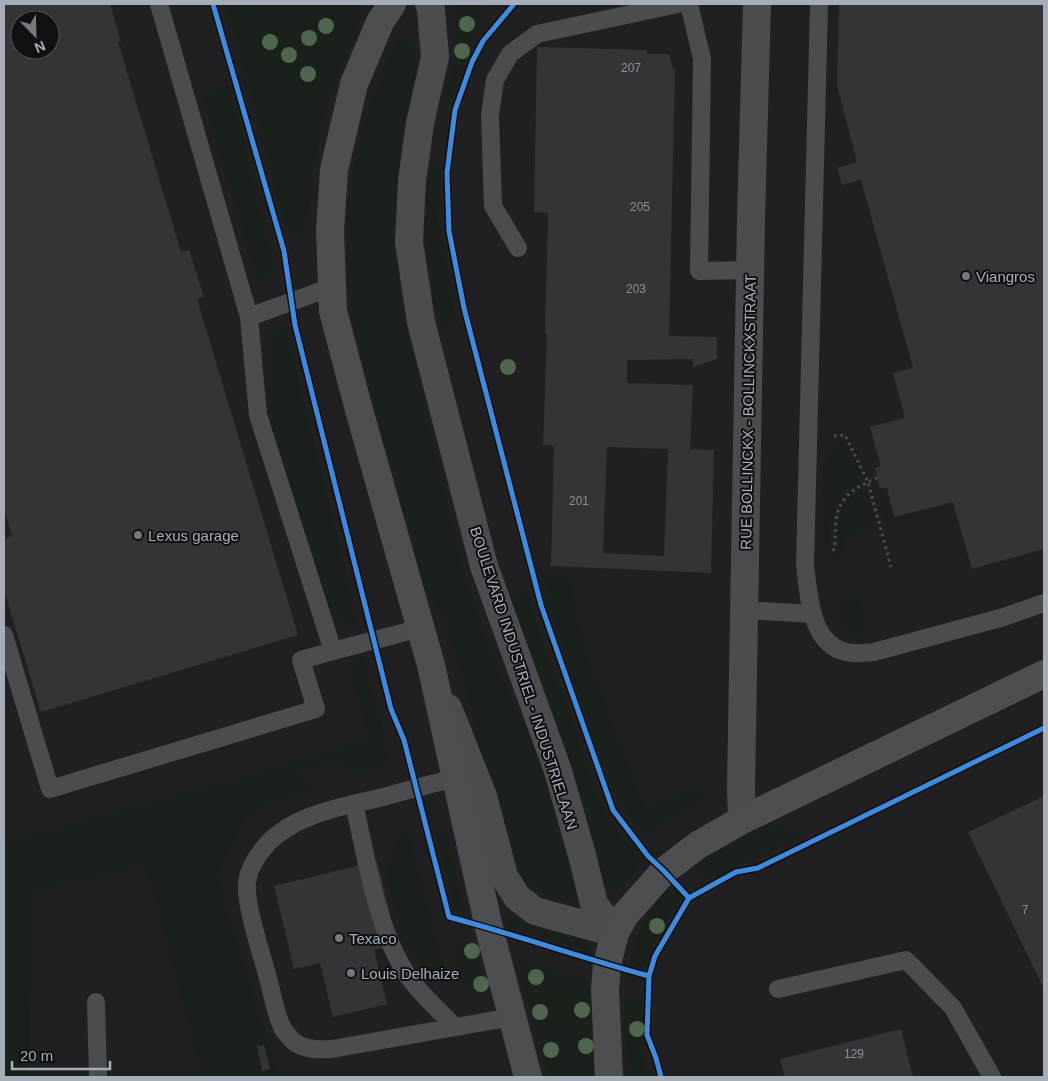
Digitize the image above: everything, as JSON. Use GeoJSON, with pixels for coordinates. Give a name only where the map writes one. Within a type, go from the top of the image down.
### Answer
{"type":"FeatureCollection","features":[{"type":"Feature","properties":{"kind":"highway"},"geometry":{"type":"LineString","coordinates":[[386,13],[354,84],[334,170],[330,231],[333,311],[431,664],[488,928],[528,1077]]}},
{"type":"Feature","properties":{"kind":"highway"},"geometry":{"type":"LineString","coordinates":[[609,1077],[605,989],[607,965],[615,933],[625,915],[664,871],[698,844],[742,820],[1044,674]]}},
{"type":"Feature","properties":{"kind":"street","name":"BOULEVARD INDUSTRIEL - INDUSTRIELAAN"},"geometry":{"type":"LineString","coordinates":[[429,4],[435,57],[420,123],[412,181],[409,242],[421,322],[484,566],[558,771],[594,904],[615,933]]}},
{"type":"Feature","properties":{"kind":"street","name":"RUE BOLLINCKX - BOLLINCKXSTRAAT"},"geometry":{"type":"LineString","coordinates":[[742,820],[750,270],[757,4]]}},
{"type":"Feature","properties":{"kind":"street"},"geometry":{"type":"LineString","coordinates":[[431,664],[483,796],[504,876],[517,897],[535,912],[615,933]]}},
{"type":"Feature","properties":{"kind":"lane"},"geometry":{"type":"LineString","coordinates":[[159,4],[250,317],[258,414],[333,650]]}},
{"type":"Feature","properties":{"kind":"lane"},"geometry":{"type":"LineString","coordinates":[[518,248],[493,206],[492,197],[490,115],[495,80],[510,54],[537,34],[678,4]]}},
{"type":"Feature","properties":{"kind":"lane"},"geometry":{"type":"LineString","coordinates":[[689,4],[702,59],[699,271],[750,270]]}},
{"type":"Feature","properties":{"kind":"lane"},"geometry":{"type":"LineString","coordinates":[[819,4],[806,573],[817,627],[823,638],[836,648],[853,653],[874,652],[1004,617],[1044,603]]}},
{"type":"Feature","properties":{"kind":"lane"},"geometry":{"type":"LineString","coordinates":[[250,317],[332,288]]}},
{"type":"Feature","properties":{"kind":"lane"},"geometry":{"type":"LineString","coordinates":[[744,610],[813,614]]}},
{"type":"Feature","properties":{"kind":"lane"},"geometry":{"type":"LineString","coordinates":[[4,635],[50,789],[316,709],[301,660],[421,628]]}},
{"type":"Feature","properties":{"kind":"lane"},"geometry":{"type":"LineString","coordinates":[[456,778],[354,804],[304,819],[285,829],[270,841],[259,854],[251,868],[247,883],[250,908],[283,1029],[294,1042],[302,1046],[322,1050],[332,1049],[512,1016]]}},
{"type":"Feature","properties":{"kind":"lane"},"geometry":{"type":"LineString","coordinates":[[354,804],[378,908],[390,943],[409,978],[455,1027]]}},
{"type":"Feature","properties":{"kind":"lane"},"geometry":{"type":"LineString","coordinates":[[778,989],[906,960],[953,1008],[992,1077]]}},
{"type":"Feature","properties":{"kind":"lane"},"geometry":{"type":"LineString","coordinates":[[96,1002],[98,1077]]}},
{"type":"Feature","properties":{"kind":"path"},"geometry":{"type":"LineString","coordinates":[[808,436],[845,435],[868,482],[892,567]]}},
{"type":"Feature","properties":{"kind":"path"},"geometry":{"type":"LineString","coordinates":[[806,573],[833,551],[836,542],[836,520],[846,496],[860,485],[877,478]]}},
{"type":"Feature","properties":{"kind":"shaded area"},"geometry":{"type":"Polygon","coordinates":[[[4,4],[1044,4],[1044,1077],[4,1077],[4,4]]]}},
{"type":"Feature","properties":{"kind":"shaded area"},"geometry":{"type":"Polygon","coordinates":[[[226,4],[363,4],[358,30],[330,94],[316,155],[306,232],[301,238],[292,237],[285,223],[226,4]]]}},
{"type":"Feature","properties":{"kind":"shaded area"},"geometry":{"type":"Polygon","coordinates":[[[455,4],[481,4],[480,17],[449,107],[444,106],[457,43],[455,4]]]}},
{"type":"Feature","properties":{"kind":"shaded area"},"geometry":{"type":"Polygon","coordinates":[[[397,40],[406,40],[414,46],[416,61],[393,229],[404,318],[466,580],[494,659],[541,760],[581,900],[568,901],[555,898],[523,881],[511,859],[443,614],[424,588],[361,356],[347,284],[348,202],[360,133],[390,50],[397,40]]]}},
{"type":"Feature","properties":{"kind":"shaded area"},"geometry":{"type":"Polygon","coordinates":[[[229,86],[274,265],[271,275],[262,280],[257,278],[201,94],[229,86]]]}},
{"type":"Feature","properties":{"kind":"shaded area"},"geometry":{"type":"Polygon","coordinates":[[[430,162],[439,164],[438,223],[457,324],[439,329],[427,255],[423,214],[430,162]]]}},
{"type":"Feature","properties":{"kind":"shaded area"},"geometry":{"type":"Polygon","coordinates":[[[285,325],[337,536],[357,625],[354,626],[324,602],[270,418],[268,341],[273,333],[285,325]]]}},
{"type":"Feature","properties":{"kind":"shaded area"},"geometry":{"type":"Polygon","coordinates":[[[844,439],[861,472],[860,478],[844,493],[831,517],[827,552],[822,545],[824,470],[831,450],[844,439]]]}},
{"type":"Feature","properties":{"kind":"shaded area"},"geometry":{"type":"Polygon","coordinates":[[[863,489],[868,493],[875,529],[842,539],[846,557],[832,559],[838,546],[839,524],[842,514],[851,498],[863,489]]]}},
{"type":"Feature","properties":{"kind":"shaded area"},"geometry":{"type":"Polygon","coordinates":[[[884,489],[893,520],[950,504],[951,508],[886,525],[877,492],[884,489]]]}},
{"type":"Feature","properties":{"kind":"shaded area"},"geometry":{"type":"Polygon","coordinates":[[[568,571],[587,654],[645,807],[703,786],[705,799],[647,833],[634,823],[612,788],[569,667],[542,574],[568,571]]]}},
{"type":"Feature","properties":{"kind":"shaded area"},"geometry":{"type":"Polygon","coordinates":[[[526,592],[598,798],[616,830],[643,860],[623,886],[614,891],[606,889],[599,879],[510,598],[526,592]]]}},
{"type":"Feature","properties":{"kind":"shaded area"},"geometry":{"type":"Polygon","coordinates":[[[857,592],[869,635],[850,633],[841,622],[838,608],[845,597],[857,592]]]}},
{"type":"Feature","properties":{"kind":"shaded area"},"geometry":{"type":"Polygon","coordinates":[[[364,655],[390,758],[374,771],[359,775],[335,761],[294,774],[316,792],[276,801],[246,819],[217,875],[279,1076],[202,1077],[145,867],[32,892],[29,1077],[4,1077],[4,841],[235,779],[368,739],[348,664],[364,655]]]}},
{"type":"Feature","properties":{"kind":"shaded area"},"geometry":{"type":"Polygon","coordinates":[[[779,823],[805,834],[709,880],[693,867],[709,857],[779,823]]]}},
{"type":"Feature","properties":{"kind":"shaded area"},"geometry":{"type":"Polygon","coordinates":[[[408,828],[448,981],[435,978],[406,950],[385,873],[397,838],[408,828]]]}},
{"type":"Feature","properties":{"kind":"shaded area"},"geometry":{"type":"Polygon","coordinates":[[[434,828],[448,836],[464,912],[455,909],[434,828]]]}},
{"type":"Feature","properties":{"kind":"shaded area"},"geometry":{"type":"Polygon","coordinates":[[[669,888],[681,896],[665,921],[645,963],[629,966],[637,937],[649,912],[669,888]]]}},
{"type":"Feature","properties":{"kind":"shaded area"},"geometry":{"type":"Polygon","coordinates":[[[506,916],[525,925],[555,935],[586,938],[589,952],[508,926],[506,916]]]}},
{"type":"Feature","properties":{"kind":"shaded area"},"geometry":{"type":"Polygon","coordinates":[[[451,936],[475,944],[489,995],[463,988],[451,936]]]}},
{"type":"Feature","properties":{"kind":"shaded area"},"geometry":{"type":"Polygon","coordinates":[[[515,958],[588,980],[594,1077],[549,1077],[515,958]]]}},
{"type":"Feature","properties":{"kind":"shaded area"},"geometry":{"type":"Polygon","coordinates":[[[624,998],[642,1001],[642,1037],[646,1077],[632,1077],[625,1038],[624,998]]]}},
{"type":"Feature","properties":{"kind":"building"},"geometry":{"type":"Polygon","coordinates":[[[4,4],[110,4],[121,42],[118,42],[181,252],[189,250],[204,297],[197,299],[298,635],[41,712],[4,590],[4,539],[12,536],[4,508],[4,4]]]}},
{"type":"Feature","properties":{"kind":"building","name":"Viangros"},"geometry":{"type":"Polygon","coordinates":[[[839,4],[1044,4],[1044,549],[972,569],[953,502],[894,517],[887,488],[880,488],[875,468],[881,466],[870,427],[905,418],[893,373],[913,368],[861,180],[842,185],[837,168],[857,162],[837,85],[839,4]]]}},
{"type":"Feature","properties":{"kind":"building"},"geometry":{"type":"Polygon","coordinates":[[[537,47],[647,50],[647,54],[669,54],[673,69],[675,70],[669,336],[717,337],[717,359],[693,367],[693,359],[627,360],[627,383],[693,385],[690,449],[714,450],[711,573],[551,566],[554,446],[543,445],[547,333],[545,333],[548,213],[534,212],[537,47]],[[607,447],[603,553],[664,556],[668,449],[607,447]]]}},
{"type":"Feature","properties":{"kind":"building"},"geometry":{"type":"Polygon","coordinates":[[[1044,796],[1044,989],[968,832],[1044,796]]]}},
{"type":"Feature","properties":{"kind":"building"},"geometry":{"type":"Polygon","coordinates":[[[377,861],[397,944],[374,950],[387,1004],[333,1017],[320,963],[294,969],[274,886],[377,861]]]}},
{"type":"Feature","properties":{"kind":"building"},"geometry":{"type":"Polygon","coordinates":[[[901,1029],[913,1077],[785,1077],[780,1059],[901,1029]]]}},
{"type":"Feature","properties":{"kind":"building"},"geometry":{"type":"Polygon","coordinates":[[[264,1045],[270,1069],[262,1071],[257,1046],[264,1045]]]}},
{"type":"Feature","properties":{"kind":"cycle path"},"geometry":{"type":"LineString","coordinates":[[213,4],[284,251],[295,325],[391,709],[404,740],[449,917],[649,976]]}},
{"type":"Feature","properties":{"kind":"cycle path"},"geometry":{"type":"LineString","coordinates":[[514,4],[483,41],[472,62],[455,110],[447,173],[449,231],[464,308],[541,605],[613,810],[648,856],[689,898]]}},
{"type":"Feature","properties":{"kind":"cycle path"},"geometry":{"type":"LineString","coordinates":[[661,1077],[647,1035],[649,976],[655,956],[689,898],[736,872],[758,868],[1044,728]]}},
{"type":"Feature","properties":{"kind":"place","name":"Viangros"},"geometry":{"type":"Point","coordinates":[966,276]}},
{"type":"Feature","properties":{"kind":"place","name":"Lexus garage"},"geometry":{"type":"Point","coordinates":[138,535]}},
{"type":"Feature","properties":{"kind":"place","name":"Texaco"},"geometry":{"type":"Point","coordinates":[339,938]}},
{"type":"Feature","properties":{"kind":"place","name":"Louis Delhaize"},"geometry":{"type":"Point","coordinates":[351,973]}}]}
